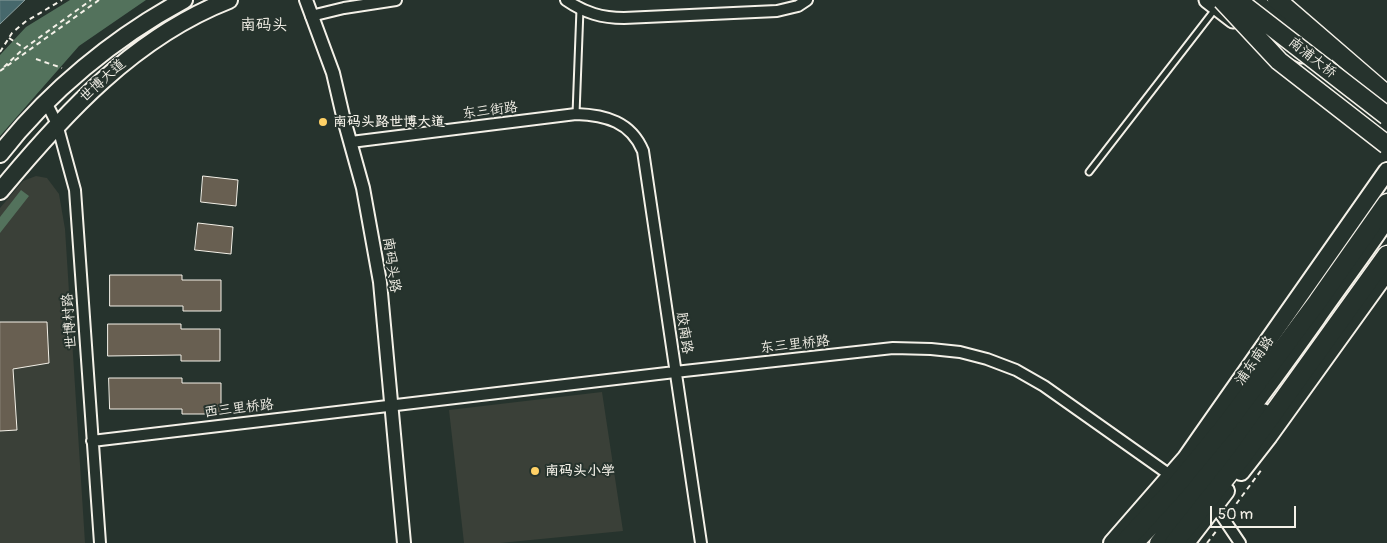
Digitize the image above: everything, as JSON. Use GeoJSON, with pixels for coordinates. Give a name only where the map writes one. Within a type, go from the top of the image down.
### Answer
{"type":"FeatureCollection","features":[{"type":"Feature","properties":{"kind":"highway","name":"南浦大桥"},"geometry":{"type":"LineString","coordinates":[[1237,0],[1387,116]]}},
{"type":"Feature","properties":{"kind":"highway","name":"南浦大桥"},"geometry":{"type":"LineString","coordinates":[[1277,0],[1387,95]]}},
{"type":"Feature","properties":{"kind":"highway"},"geometry":{"type":"LineString","coordinates":[[1215,2],[1279,61],[1387,145]]}},
{"type":"Feature","properties":{"kind":"highway"},"geometry":{"type":"LineString","coordinates":[[1327,42],[1387,80]]}},
{"type":"Feature","properties":{"kind":"highway"},"geometry":{"type":"LineString","coordinates":[[1124,543],[1174,488],[1225,426],[1318,301],[1387,203]]}},
{"type":"Feature","properties":{"kind":"highway"},"geometry":{"type":"LineString","coordinates":[[1174,543],[1238,461],[1387,255]]}},
{"type":"Feature","properties":{"kind":"main road","name":"世博大道"},"geometry":{"type":"LineString","coordinates":[[0,154],[25,124],[76,73],[161,12],[184,0]]}},
{"type":"Feature","properties":{"kind":"main road","name":"世博大道"},"geometry":{"type":"LineString","coordinates":[[0,191],[57,124],[138,51],[185,21],[229,0]]}},
{"type":"Feature","properties":{"kind":"main road"},"geometry":{"type":"LineString","coordinates":[[1255,0],[1387,108]]}},
{"type":"Feature","properties":{"kind":"main road"},"geometry":{"type":"LineString","coordinates":[[1215,2],[1247,31],[1345,74]]}},
{"type":"Feature","properties":{"kind":"main road","name":"浦东南路"},"geometry":{"type":"LineString","coordinates":[[1112,543],[1202,436],[1387,171]]}},
{"type":"Feature","properties":{"kind":"main road","name":"浦东南路"},"geometry":{"type":"LineString","coordinates":[[1135,543],[1168,511],[1223,446],[1283,366],[1387,219]]}},
{"type":"Feature","properties":{"kind":"main road"},"geometry":{"type":"LineString","coordinates":[[1158,543],[1236,448],[1387,238]]}},
{"type":"Feature","properties":{"kind":"main road"},"geometry":{"type":"LineString","coordinates":[[1186,543],[1269,436],[1387,272]]}},
{"type":"Feature","properties":{"kind":"street","name":"南码头路"},"geometry":{"type":"LineString","coordinates":[[306,0],[333,72],[363,188],[380,282],[404,543]]}},
{"type":"Feature","properties":{"kind":"street"},"geometry":{"type":"LineString","coordinates":[[311,16],[344,8],[396,0]]}},
{"type":"Feature","properties":{"kind":"street"},"geometry":{"type":"LineString","coordinates":[[566,0],[580,9],[600,16],[624,18],[777,11],[798,6],[807,0]]}},
{"type":"Feature","properties":{"kind":"street","name":"世博村路"},"geometry":{"type":"LineString","coordinates":[[46,102],[57,124],[76,190],[100,543]]}},
{"type":"Feature","properties":{"kind":"street","name":"东三街路"},"geometry":{"type":"LineString","coordinates":[[351,142],[576,114],[591,114],[605,118],[619,123],[630,130]]}},
{"type":"Feature","properties":{"kind":"street","name":"胶南路"},"geometry":{"type":"LineString","coordinates":[[630,130],[638,140],[643,151],[701,543]]}},
{"type":"Feature","properties":{"kind":"street","name":"东三里桥路"},"geometry":{"type":"LineString","coordinates":[[390,405],[893,348],[931,348],[960,352],[988,359],[1044,386],[1170,475]]}},
{"type":"Feature","properties":{"kind":"street","name":"西三里桥路"},"geometry":{"type":"LineString","coordinates":[[92,441],[390,405]]}},
{"type":"Feature","properties":{"kind":"street"},"geometry":{"type":"LineString","coordinates":[[1215,506],[1240,543]]}},
{"type":"Feature","properties":{"kind":"lane"},"geometry":{"type":"LineString","coordinates":[[1088,172],[1215,2]]}},
{"type":"Feature","properties":{"kind":"lane"},"geometry":{"type":"LineString","coordinates":[[576,114],[580,9]]}},
{"type":"Feature","properties":{"kind":"path"},"geometry":{"type":"LineString","coordinates":[[0,52],[9,38],[25,22],[62,0]]}},
{"type":"Feature","properties":{"kind":"path"},"geometry":{"type":"LineString","coordinates":[[0,70],[28,51],[86,6],[91,0]]}},
{"type":"Feature","properties":{"kind":"path"},"geometry":{"type":"LineString","coordinates":[[0,70],[25,48],[86,6],[99,0]]}},
{"type":"Feature","properties":{"kind":"path"},"geometry":{"type":"LineString","coordinates":[[9,38],[28,51]]}},
{"type":"Feature","properties":{"kind":"path"},"geometry":{"type":"LineString","coordinates":[[36,59],[76,73]]}},
{"type":"Feature","properties":{"kind":"shaded area"},"geometry":{"type":"Polygon","coordinates":[[[36,176],[47,178],[59,194],[65,229],[85,543],[0,543],[0,208],[23,181],[36,176]]]}},
{"type":"Feature","properties":{"kind":"shaded area","name":"南码头小学"},"geometry":{"type":"Polygon","coordinates":[[[602,392],[623,531],[500,543],[464,543],[449,410],[602,392]]]}},
{"type":"Feature","properties":{"kind":"green space"},"geometry":{"type":"Polygon","coordinates":[[[70,0],[146,0],[79,46],[0,136],[0,55],[26,27],[70,0]]]}},
{"type":"Feature","properties":{"kind":"green space"},"geometry":{"type":"Polygon","coordinates":[[[21,190],[29,196],[0,233],[0,217],[21,190]]]}},
{"type":"Feature","properties":{"kind":"water"},"geometry":{"type":"Polygon","coordinates":[[[0,0],[25,0],[0,24],[0,0]]]}},
{"type":"Feature","properties":{"kind":"building"},"geometry":{"type":"Polygon","coordinates":[[[203,176],[238,180],[236,206],[201,202],[203,176]]]}},
{"type":"Feature","properties":{"kind":"building"},"geometry":{"type":"Polygon","coordinates":[[[198,223],[233,227],[231,254],[195,250],[198,223]]]}},
{"type":"Feature","properties":{"kind":"building"},"geometry":{"type":"Polygon","coordinates":[[[110,275],[182,275],[182,280],[221,280],[221,311],[183,311],[183,306],[110,306],[110,275]]]}},
{"type":"Feature","properties":{"kind":"building"},"geometry":{"type":"Polygon","coordinates":[[[0,322],[47,322],[49,363],[13,369],[17,430],[0,431],[0,322]]]}},
{"type":"Feature","properties":{"kind":"building"},"geometry":{"type":"Polygon","coordinates":[[[108,324],[181,324],[181,329],[220,329],[220,361],[181,361],[181,355],[108,356],[108,324]]]}},
{"type":"Feature","properties":{"kind":"building"},"geometry":{"type":"Polygon","coordinates":[[[109,378],[182,378],[182,383],[221,383],[221,414],[182,414],[182,409],[110,409],[109,378]]]}},
{"type":"Feature","properties":{"kind":"place","name":"南码头路世博大道"},"geometry":{"type":"Point","coordinates":[323,122]}},
{"type":"Feature","properties":{"kind":"place","name":"南码头小学"},"geometry":{"type":"Point","coordinates":[535,471]}},
{"type":"Feature","properties":{"kind":"district","name":"南码头"},"geometry":{"type":"Point","coordinates":[264,26]}}]}
